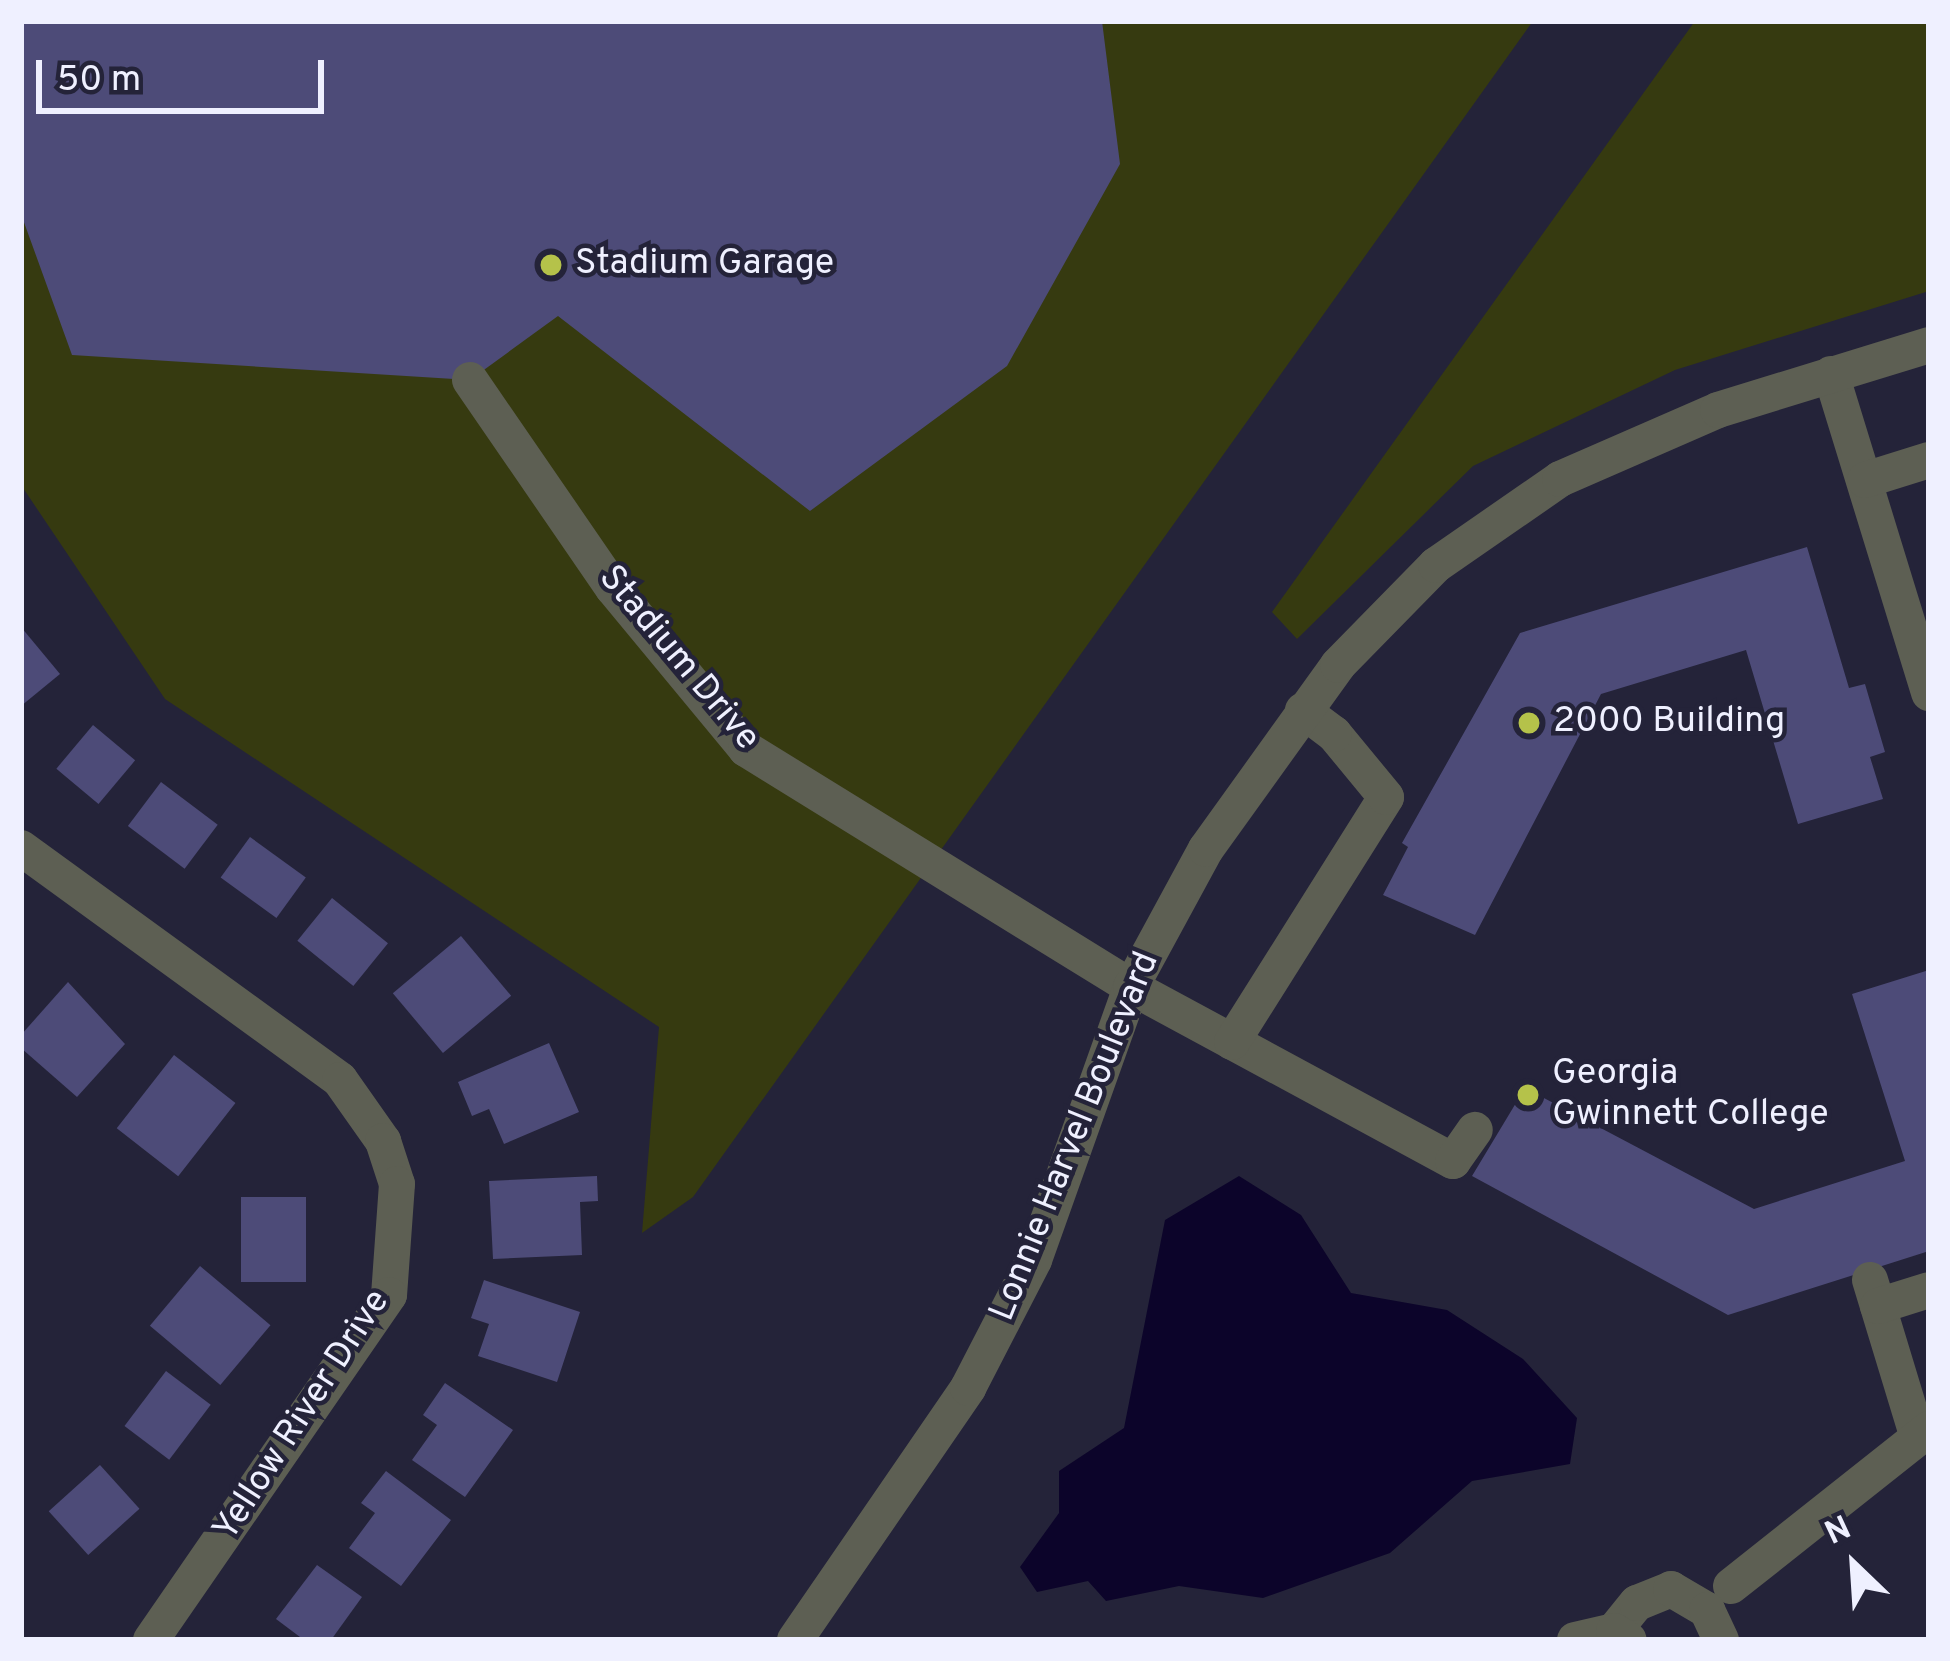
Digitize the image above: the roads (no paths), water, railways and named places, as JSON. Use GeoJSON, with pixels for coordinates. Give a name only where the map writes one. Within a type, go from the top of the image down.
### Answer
{"type":"FeatureCollection","features":[{"type":"Feature","properties":{"kind":"street","name":"Lonnie Harvel Boulevard"},"geometry":{"type":"LineString","coordinates":[[799,1639],[968,1388],[1034,1260],[1132,987],[1206,849],[1303,711],[1436,565],[1509,511],[1623,447],[1929,345]]}},
{"type":"Feature","properties":{"kind":"street"},"geometry":{"type":"LineString","coordinates":[[1831,374],[1929,692]]}},
{"type":"Feature","properties":{"kind":"street","name":"Stadium Drive"},"geometry":{"type":"LineString","coordinates":[[470,380],[613,588],[746,749],[1132,987],[1453,1161],[1475,1130]]}},
{"type":"Feature","properties":{"kind":"street"},"geometry":{"type":"LineString","coordinates":[[1865,480],[1929,460]]}},
{"type":"Feature","properties":{"kind":"street"},"geometry":{"type":"LineString","coordinates":[[1232,1042],[1386,796],[1334,734],[1303,711]]}},
{"type":"Feature","properties":{"kind":"street","name":"Yellow River Drive"},"geometry":{"type":"LineString","coordinates":[[21,848],[340,1080],[382,1141],[397,1184],[389,1295],[151,1640]]}},
{"type":"Feature","properties":{"kind":"street"},"geometry":{"type":"LineString","coordinates":[[1731,1586],[1924,1434],[1874,1293],[1929,1290]]}},
{"type":"Feature","properties":{"kind":"street"},"geometry":{"type":"LineString","coordinates":[[1575,1640],[1621,1636],[1637,1603],[1670,1588],[1707,1610],[1721,1640]]}},
{"type":"Feature","properties":{"kind":"place","name":"Stadium Garage"},"geometry":{"type":"Point","coordinates":[551,265]}},
{"type":"Feature","properties":{"kind":"place","name":"2000 Building"},"geometry":{"type":"Point","coordinates":[1529,723]}},
{"type":"Feature","properties":{"kind":"place","name":"Georgia Gwinnett College"},"geometry":{"type":"Point","coordinates":[1528,1095]}}]}
